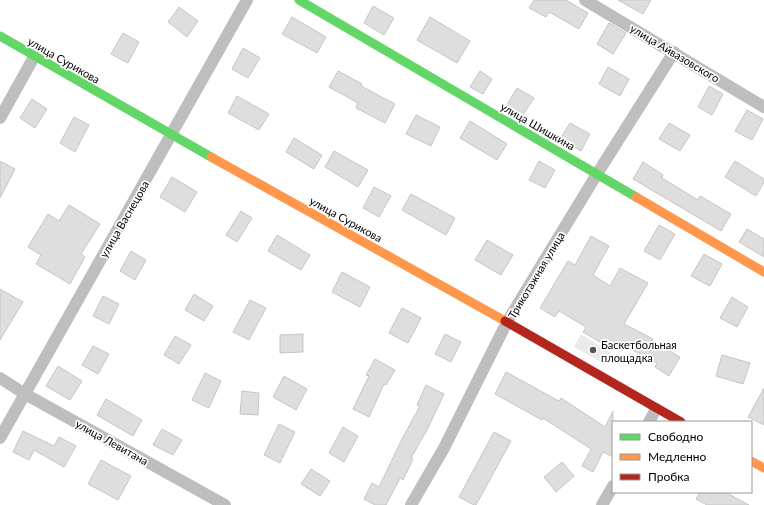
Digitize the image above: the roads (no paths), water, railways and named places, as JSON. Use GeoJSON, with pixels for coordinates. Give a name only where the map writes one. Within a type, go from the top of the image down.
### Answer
{"type":"FeatureCollection","features":[{"type":"Feature","properties":{"kind":"street","name":"улица Васнецова"},"geometry":{"type":"LineString","coordinates":[[0,438],[247,0]]}},
{"type":"Feature","properties":{"kind":"street","name":"улица Шишкина"},"geometry":{"type":"LineString","coordinates":[[299,0],[764,272]]}},
{"type":"Feature","properties":{"kind":"street","name":"улица Айвазовского"},"geometry":{"type":"LineString","coordinates":[[585,0],[764,107]]}},
{"type":"Feature","properties":{"kind":"street","name":"улица Сурикова"},"geometry":{"type":"LineString","coordinates":[[0,36],[171,135],[507,322],[679,421]]}},
{"type":"Feature","properties":{"kind":"street","name":"Трикотажная улица"},"geometry":{"type":"LineString","coordinates":[[411,505],[444,448],[507,322],[597,174],[674,52]]}},
{"type":"Feature","properties":{"kind":"street"},"geometry":{"type":"LineString","coordinates":[[0,118],[34,57]]}},
{"type":"Feature","properties":{"kind":"street","name":"улица Левитана"},"geometry":{"type":"LineString","coordinates":[[0,378],[25,394],[225,505]]}},
{"type":"Feature","properties":{"kind":"street"},"geometry":{"type":"LineString","coordinates":[[650,421],[656,409]]}},
{"type":"Feature","properties":{"kind":"street"},"geometry":{"type":"LineString","coordinates":[[752,462],[764,468]]}},
{"type":"Feature","properties":{"kind":"street"},"geometry":{"type":"LineString","coordinates":[[602,505],[612,488]]}},
{"type":"Feature","properties":{"kind":"place","name":"Баскетбольная площадка"},"geometry":{"type":"Point","coordinates":[593,350]}}]}
